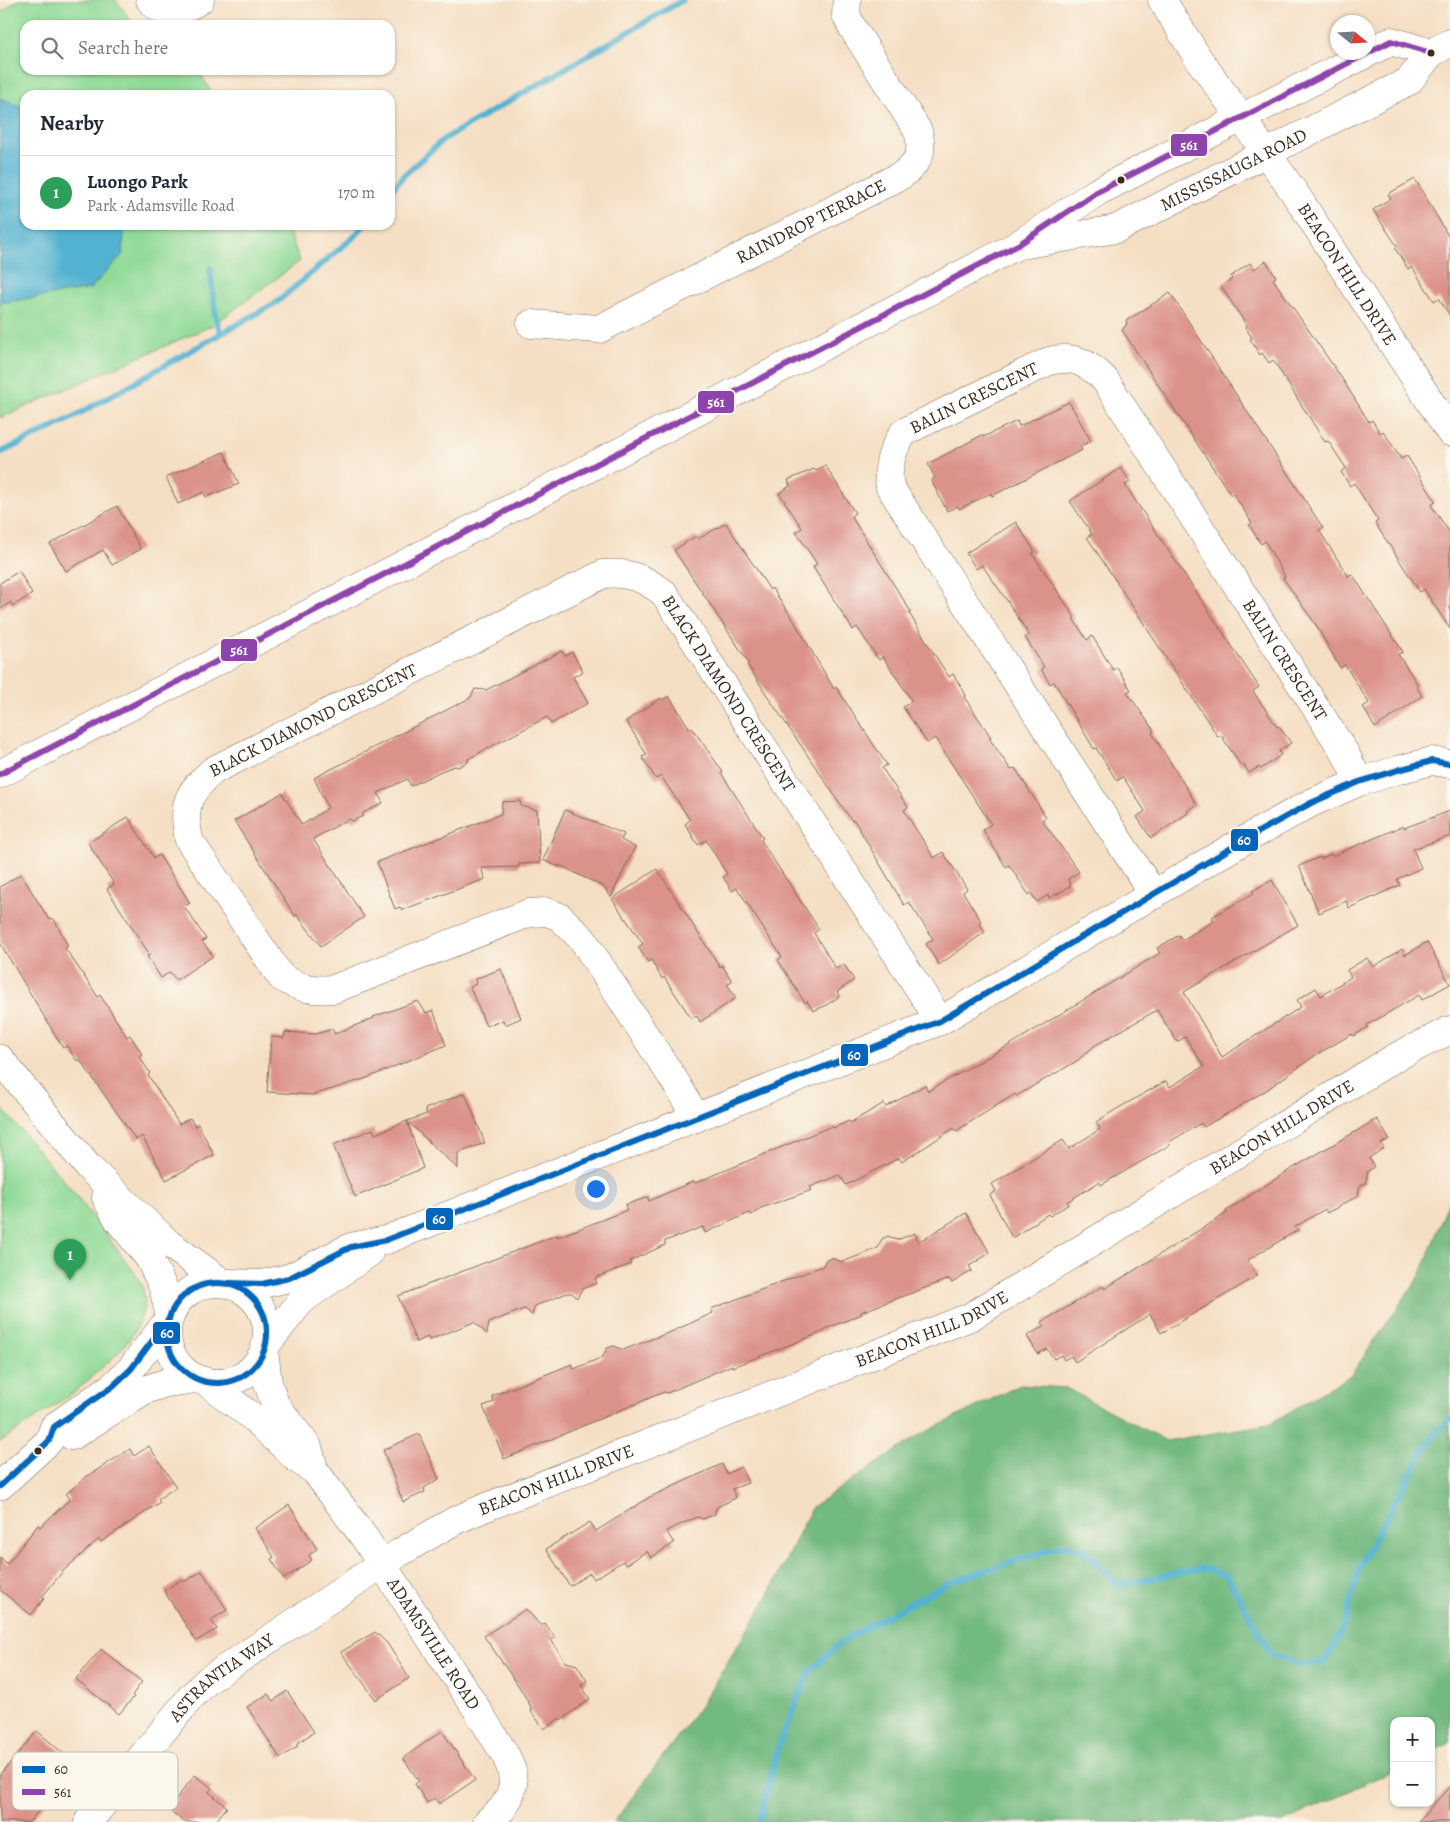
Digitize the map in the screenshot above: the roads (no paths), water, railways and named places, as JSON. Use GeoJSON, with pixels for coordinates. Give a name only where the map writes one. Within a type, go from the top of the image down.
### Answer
{"type":"FeatureCollection","features":[{"type":"Feature","properties":{"kind":"street"},"geometry":{"type":"LineString","coordinates":[[150,0],[154,5],[168,11],[186,9],[200,0]]}},
{"type":"Feature","properties":{"kind":"street","name":"RAINDROP TERRACE"},"geometry":{"type":"LineString","coordinates":[[531,324],[599,328],[902,175],[911,168],[919,158],[922,146],[918,131],[852,27],[846,15],[846,0]]}},
{"type":"Feature","properties":{"kind":"street","name":"BEACON HILL DRIVE"},"geometry":{"type":"LineString","coordinates":[[1162,0],[1198,58],[1337,256],[1450,432]]}},
{"type":"Feature","properties":{"kind":"street","name":"MISSISSAUGA ROAD"},"geometry":{"type":"LineString","coordinates":[[0,774],[1018,245],[1097,192],[1391,41],[1441,48]]}},
{"type":"Feature","properties":{"kind":"street","name":"MISSISSAUGA ROAD"},"geometry":{"type":"LineString","coordinates":[[1018,245],[1116,230],[1409,81],[1441,48]]}},
{"type":"Feature","properties":{"kind":"street","name":"BALIN CRESCENT"},"geometry":{"type":"LineString","coordinates":[[1154,895],[890,487],[890,458],[895,445],[904,432],[1049,361],[1070,359],[1094,368],[1105,380],[1345,753],[1359,782]]}},
{"type":"Feature","properties":{"kind":"street","name":"BLACK DIAMOND CRESCENT"},"geometry":{"type":"LineString","coordinates":[[696,1118],[678,1086],[583,940],[560,917],[546,912],[529,913],[334,989],[314,991],[296,987],[281,977],[188,840],[186,823],[188,803],[195,785],[214,770],[603,574],[618,572],[634,576],[649,582],[664,593],[940,1021]]}},
{"type":"Feature","properties":{"kind":"street"},"geometry":{"type":"LineString","coordinates":[[201,1380],[184,1371],[175,1361],[169,1348],[167,1334],[169,1319],[174,1306],[185,1294],[198,1286],[226,1283],[262,1284],[289,1278],[350,1247],[386,1240],[940,1021],[1254,834],[1311,803],[1359,782],[1444,757]]}},
{"type":"Feature","properties":{"kind":"street","name":"BEACON HILL DRIVE"},"geometry":{"type":"LineString","coordinates":[[382,1564],[426,1536],[484,1508],[970,1317],[1396,1057],[1450,1030]]}},
{"type":"Feature","properties":{"kind":"street"},"geometry":{"type":"LineString","coordinates":[[0,1059],[90,1168],[168,1243],[226,1283],[244,1290],[256,1300],[264,1313],[268,1329],[265,1348],[261,1358],[252,1370],[239,1378],[225,1383],[201,1380],[165,1383],[145,1390],[66,1439],[49,1441]]}},
{"type":"Feature","properties":{"kind":"street"},"geometry":{"type":"LineString","coordinates":[[0,1486],[49,1441],[54,1427],[113,1386],[131,1369],[169,1319],[163,1287],[149,1258],[119,1221],[90,1168]]}},
{"type":"Feature","properties":{"kind":"street"},"geometry":{"type":"LineString","coordinates":[[265,1348],[302,1300],[386,1240]]}},
{"type":"Feature","properties":{"kind":"street","name":"ADAMSVILLE ROAD"},"geometry":{"type":"LineString","coordinates":[[265,1348],[268,1382],[275,1404],[308,1447],[315,1471],[382,1564],[491,1732],[512,1771],[513,1785],[509,1798],[502,1809],[487,1822]]}},
{"type":"Feature","properties":{"kind":"street","name":"ADAMSVILLE ROAD"},"geometry":{"type":"LineString","coordinates":[[201,1380],[255,1419],[297,1459],[315,1471]]}},
{"type":"Feature","properties":{"kind":"street","name":"ASTRANTIA WAY"},"geometry":{"type":"LineString","coordinates":[[145,1752],[190,1697],[208,1680],[382,1564]]}},
{"type":"Feature","properties":{"kind":"street","name":"ASTRANTIA WAY"},"geometry":{"type":"LineString","coordinates":[[88,1822],[98,1810]]}},
{"type":"Feature","properties":{"kind":"water"},"geometry":{"type":"Polygon","coordinates":[[[0,98],[20,106],[20,230],[124,230],[122,255],[90,289],[0,303],[0,98]]]}},
{"type":"Feature","properties":{"kind":"waterway"},"geometry":{"type":"LineString","coordinates":[[395,186],[405,174],[444,139],[683,0]]}},
{"type":"Feature","properties":{"kind":"waterway"},"geometry":{"type":"LineString","coordinates":[[0,453],[68,420],[277,302],[360,230]]}},
{"type":"Feature","properties":{"kind":"waterway"},"geometry":{"type":"LineString","coordinates":[[210,268],[216,318],[221,334]]}},
{"type":"Feature","properties":{"kind":"waterway"},"geometry":{"type":"LineString","coordinates":[[759,1822],[779,1745],[809,1672],[845,1639],[950,1582],[1065,1545],[1084,1550],[1118,1585],[1203,1568],[1227,1576],[1271,1654],[1301,1665],[1325,1662],[1344,1626],[1360,1565],[1427,1444],[1450,1419]]}},
{"type":"Feature","properties":{"kind":"place","name":"Luongo Park"},"geometry":{"type":"Point","coordinates":[70,1280]}}]}
